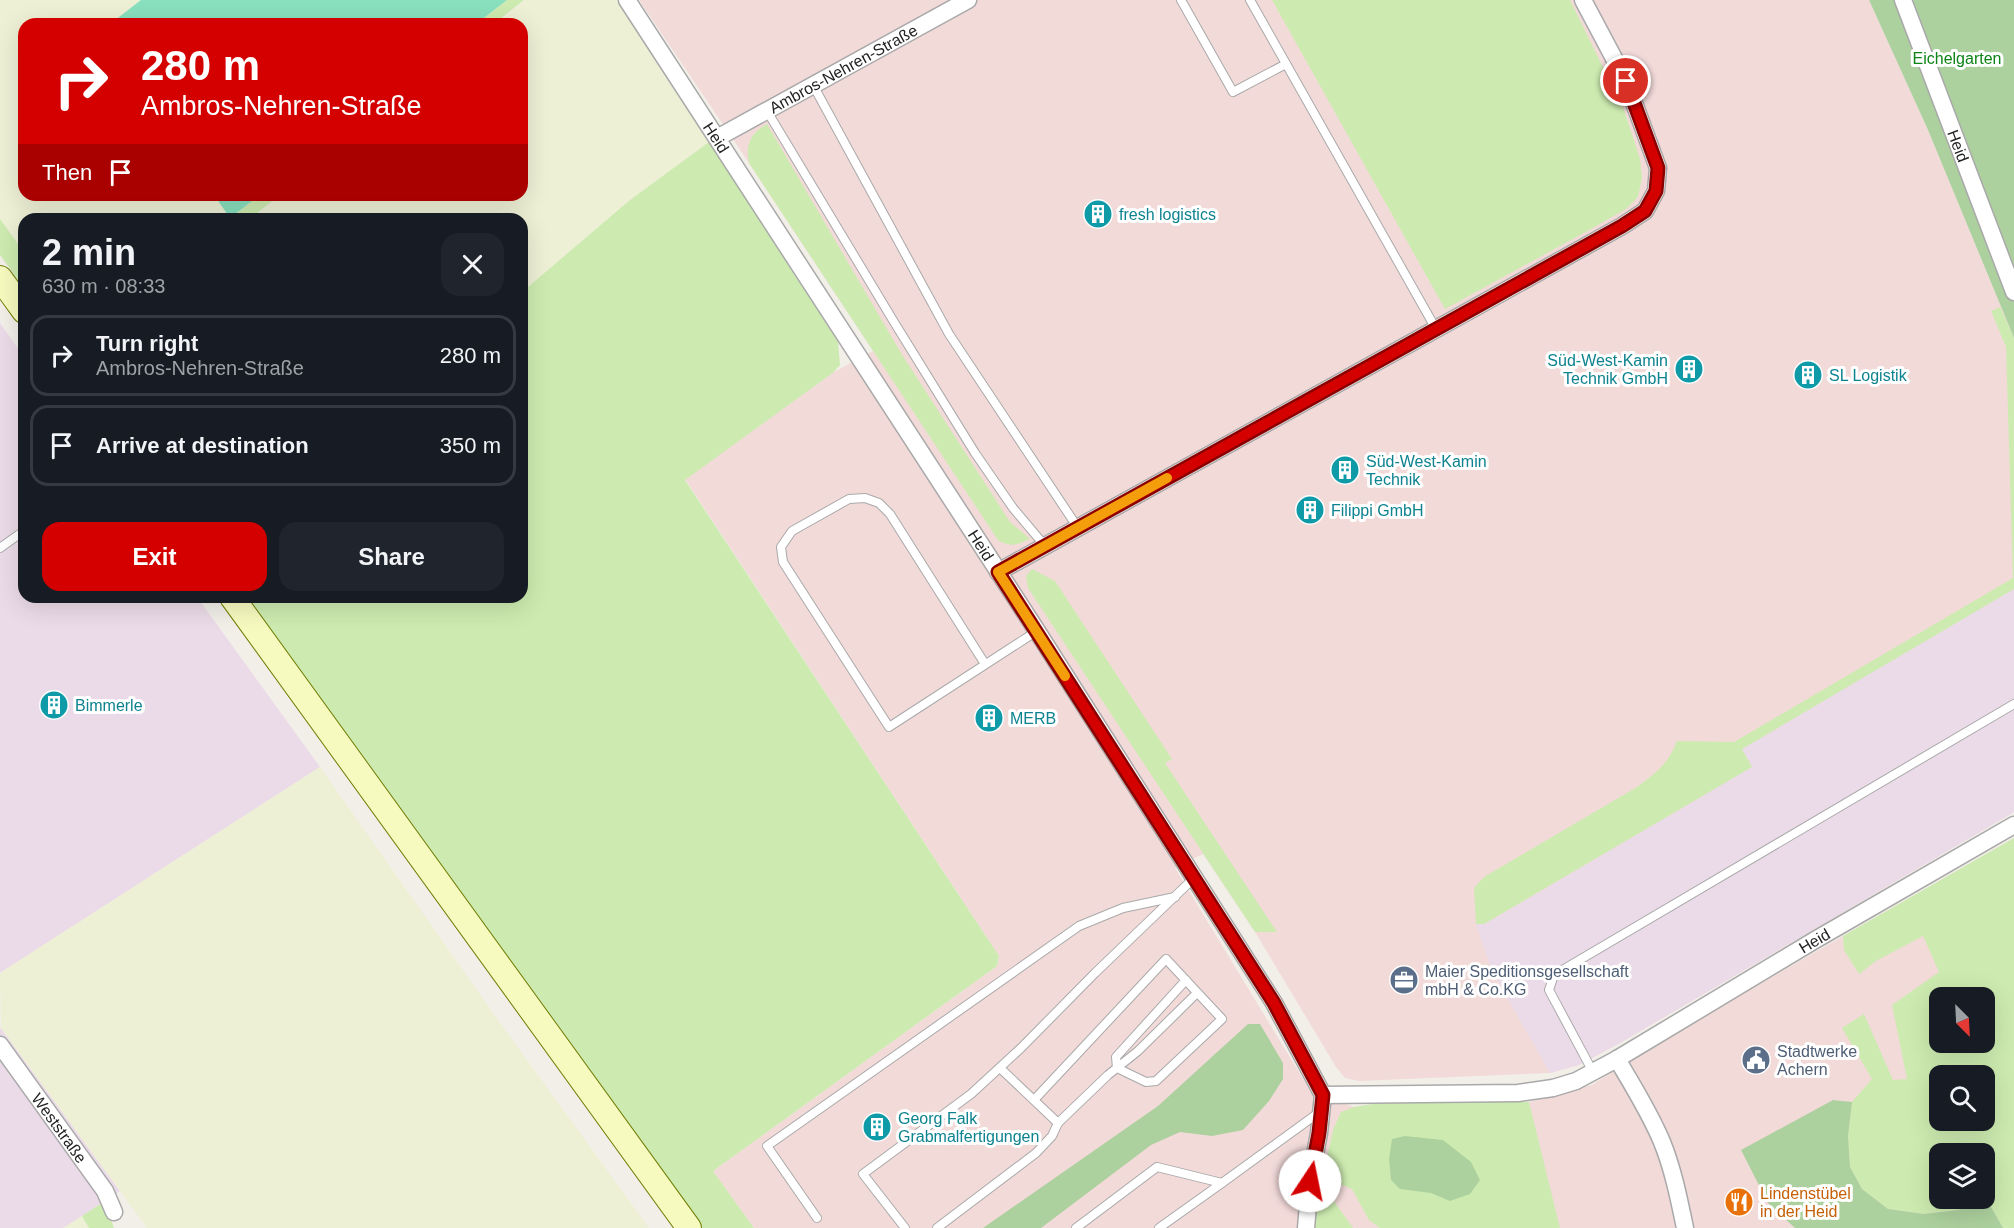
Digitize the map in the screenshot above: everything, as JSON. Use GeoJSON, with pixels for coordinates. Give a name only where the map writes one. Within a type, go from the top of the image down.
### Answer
{"type":"FeatureCollection","features":[{"type":"Feature","properties":{"kind":"main road"},"geometry":{"type":"LineString","coordinates":[[0,278],[18,303]]}},
{"type":"Feature","properties":{"kind":"main road"},"geometry":{"type":"LineString","coordinates":[[235,603],[689,1228]]}},
{"type":"Feature","properties":{"kind":"street","name":"Heid"},"geometry":{"type":"LineString","coordinates":[[627,0],[1037,631],[1274,1003],[1322,1103],[1518,1093],[1553,1088],[1576,1081],[2014,825]]}},
{"type":"Feature","properties":{"kind":"street","name":"Ambros-Nehren-Straße"},"geometry":{"type":"LineString","coordinates":[[717,138],[968,0]]}},
{"type":"Feature","properties":{"kind":"street"},"geometry":{"type":"LineString","coordinates":[[998,572],[1622,226],[1645,211],[1656,191],[1658,168],[1626,81],[1583,0]]}},
{"type":"Feature","properties":{"kind":"street","name":"Heid"},"geometry":{"type":"LineString","coordinates":[[1903,0],[2014,292]]}},
{"type":"Feature","properties":{"kind":"street","name":"Weststraße"},"geometry":{"type":"LineString","coordinates":[[0,1045],[105,1191],[114,1212]]}},
{"type":"Feature","properties":{"kind":"street"},"geometry":{"type":"LineString","coordinates":[[1617,1059],[1662,1142],[1675,1183],[1685,1228]]}},
{"type":"Feature","properties":{"kind":"street"},"geometry":{"type":"LineString","coordinates":[[1306,1228],[1310,1181],[1322,1103]]}},
{"type":"Feature","properties":{"kind":"lane"},"geometry":{"type":"LineString","coordinates":[[1181,0],[1233,92],[1286,64]]}},
{"type":"Feature","properties":{"kind":"lane"},"geometry":{"type":"LineString","coordinates":[[1250,0],[1436,329]]}},
{"type":"Feature","properties":{"kind":"lane"},"geometry":{"type":"LineString","coordinates":[[813,85],[949,334],[1078,528]]}},
{"type":"Feature","properties":{"kind":"lane"},"geometry":{"type":"LineString","coordinates":[[768,111],[975,453],[1013,508],[1045,546]]}},
{"type":"Feature","properties":{"kind":"lane"},"geometry":{"type":"LineString","coordinates":[[985,664],[890,514],[879,503],[865,498],[849,499],[792,531],[781,547],[783,562],[889,727],[1037,631]]}},
{"type":"Feature","properties":{"kind":"lane"},"geometry":{"type":"LineString","coordinates":[[0,548],[18,535]]}},
{"type":"Feature","properties":{"kind":"lane"},"geometry":{"type":"LineString","coordinates":[[1593,1072],[1549,990],[1554,975],[2014,704]]}},
{"type":"Feature","properties":{"kind":"lane"},"geometry":{"type":"LineString","coordinates":[[905,1228],[863,1174],[971,1094],[1194,878]]}},
{"type":"Feature","properties":{"kind":"lane"},"geometry":{"type":"LineString","coordinates":[[817,1218],[767,1146],[1078,926],[1124,908],[1175,897]]}},
{"type":"Feature","properties":{"kind":"lane"},"geometry":{"type":"LineString","coordinates":[[1034,1100],[1166,959],[1222,1019],[1156,1081],[1146,1082],[1117,1068]]}},
{"type":"Feature","properties":{"kind":"lane"},"geometry":{"type":"LineString","coordinates":[[1117,1068],[1116,1057],[1186,981]]}},
{"type":"Feature","properties":{"kind":"lane"},"geometry":{"type":"LineString","coordinates":[[937,1228],[1036,1152],[1052,1136],[1058,1123],[1138,1051],[1197,993]]}},
{"type":"Feature","properties":{"kind":"lane"},"geometry":{"type":"LineString","coordinates":[[1000,1068],[1058,1123]]}},
{"type":"Feature","properties":{"kind":"lane"},"geometry":{"type":"LineString","coordinates":[[1159,1228],[1222,1183],[1322,1103]]}},
{"type":"Feature","properties":{"kind":"lane"},"geometry":{"type":"LineString","coordinates":[[1076,1228],[1157,1167],[1222,1183]]}},
{"type":"Feature","properties":{"kind":"shaded area"},"geometry":{"type":"Polygon","coordinates":[[[639,0],[1869,0],[1928,130],[2014,338],[2014,812],[1620,1043],[1579,1065],[1550,1073],[1359,1081],[1345,1078],[1336,1067],[1255,932],[1203,854],[1175,868],[1311,1092],[1354,1107],[1385,1102],[1529,1102],[1592,1085],[1662,1040],[2014,838],[2014,1228],[754,1228],[713,1171],[997,966],[999,956],[685,479],[834,372],[873,351],[639,0]]]}},
{"type":"Feature","properties":{"kind":"shaded area"},"geometry":{"type":"Polygon","coordinates":[[[0,323],[18,348],[18,603],[201,603],[320,767],[0,973],[0,323]]]}},
{"type":"Feature","properties":{"kind":"shaded area"},"geometry":{"type":"Polygon","coordinates":[[[2014,589],[2014,812],[1620,1043],[1579,1065],[1550,1073],[1492,971],[1476,924],[1485,924],[1752,767],[1742,749],[2014,589]]]}},
{"type":"Feature","properties":{"kind":"shaded area"},"geometry":{"type":"Polygon","coordinates":[[[0,1027],[120,1191],[64,1228],[0,1228],[0,1027]]]}},
{"type":"Feature","properties":{"kind":"green space"},"geometry":{"type":"Polygon","coordinates":[[[0,0],[141,0],[118,18],[18,18],[18,201],[218,201],[227,213],[18,213],[18,244],[0,219],[0,0]]]}},
{"type":"Feature","properties":{"kind":"green space"},"geometry":{"type":"Polygon","coordinates":[[[141,0],[507,0],[484,18],[118,18],[141,0]]]}},
{"type":"Feature","properties":{"kind":"green space"},"geometry":{"type":"Polygon","coordinates":[[[507,0],[524,0],[502,18],[484,18],[507,0]]]}},
{"type":"Feature","properties":{"kind":"green space"},"geometry":{"type":"Polygon","coordinates":[[[525,0],[616,0],[683,99],[709,142],[630,200],[528,287],[528,213],[258,213],[274,201],[528,201],[528,18],[502,18],[525,0]]]}},
{"type":"Feature","properties":{"kind":"green space"},"geometry":{"type":"Polygon","coordinates":[[[1272,0],[1570,0],[1624,110],[1640,159],[1642,178],[1638,197],[1626,209],[1445,309],[1272,0]]]}},
{"type":"Feature","properties":{"kind":"green space","name":"Eichelgarten"},"geometry":{"type":"Polygon","coordinates":[[[1869,0],[2014,0],[2014,338],[1928,130],[1869,0]]]}},
{"type":"Feature","properties":{"kind":"green space"},"geometry":{"type":"Polygon","coordinates":[[[767,124],[901,353],[1010,522],[1030,539],[1014,545],[998,540],[749,163],[750,140],[767,124]]]}},
{"type":"Feature","properties":{"kind":"green space"},"geometry":{"type":"Polygon","coordinates":[[[709,142],[838,342],[840,365],[834,372],[685,480],[999,956],[997,966],[713,1171],[754,1228],[702,1228],[250,603],[528,603],[528,287],[630,200],[709,142]]]}},
{"type":"Feature","properties":{"kind":"green space"},"geometry":{"type":"Polygon","coordinates":[[[218,201],[252,201],[237,213],[227,213],[218,201]]]}},
{"type":"Feature","properties":{"kind":"green space"},"geometry":{"type":"Polygon","coordinates":[[[252,201],[272,201],[258,213],[237,213],[252,201]]]}},
{"type":"Feature","properties":{"kind":"green space"},"geometry":{"type":"Polygon","coordinates":[[[0,219],[18,244],[18,280],[0,255],[0,219]]]}},
{"type":"Feature","properties":{"kind":"green space"},"geometry":{"type":"Polygon","coordinates":[[[2000,307],[2014,338],[2014,589],[1742,749],[1752,767],[1484,924],[1476,924],[1474,888],[1484,877],[1637,787],[1661,767],[1670,756],[1677,741],[1734,742],[2013,578],[2006,347],[1991,311],[2000,307]]]}},
{"type":"Feature","properties":{"kind":"green space"},"geometry":{"type":"Polygon","coordinates":[[[1032,569],[1055,581],[1172,759],[1165,763],[1277,932],[1255,932],[1028,588],[1026,576],[1032,569]]]}},
{"type":"Feature","properties":{"kind":"green space"},"geometry":{"type":"Polygon","coordinates":[[[320,767],[501,1024],[649,1228],[147,1228],[1,1028],[0,973],[320,767]]]}},
{"type":"Feature","properties":{"kind":"green space"},"geometry":{"type":"Polygon","coordinates":[[[2014,838],[2014,1228],[2003,1228],[1992,1209],[1995,1209],[1995,1143],[1929,1143],[1929,1209],[1961,1209],[1924,1214],[1888,1209],[1862,1189],[1850,1167],[1848,1136],[1852,1102],[1872,1079],[1842,1028],[1864,1014],[1893,1080],[1907,1079],[1892,1005],[1939,972],[1923,936],[1876,961],[1859,974],[1844,950],[1843,936],[2014,838]]]}},
{"type":"Feature","properties":{"kind":"green space"},"geometry":{"type":"Polygon","coordinates":[[[1248,1024],[1260,1024],[1283,1063],[1283,1079],[1269,1101],[1243,1130],[1212,1136],[1180,1132],[1151,1145],[1041,1228],[983,1228],[1158,1106],[1248,1024]]]}},
{"type":"Feature","properties":{"kind":"green space"},"geometry":{"type":"Polygon","coordinates":[[[1833,1100],[1852,1102],[1848,1136],[1850,1167],[1862,1189],[1888,1209],[1924,1214],[1961,1209],[1992,1209],[2003,1228],[1795,1228],[1768,1203],[1741,1150],[1833,1100]]]}},
{"type":"Feature","properties":{"kind":"green space"},"geometry":{"type":"Polygon","coordinates":[[[1385,1102],[1529,1102],[1560,1228],[1380,1228],[1369,1220],[1352,1189],[1326,1178],[1324,1172],[1333,1130],[1341,1112],[1354,1107],[1385,1102]]]}},
{"type":"Feature","properties":{"kind":"green space"},"geometry":{"type":"Polygon","coordinates":[[[1405,1136],[1443,1140],[1471,1162],[1480,1180],[1470,1194],[1450,1201],[1431,1193],[1400,1189],[1391,1180],[1389,1159],[1392,1139],[1405,1136]]]}},
{"type":"Feature","properties":{"kind":"green space"},"geometry":{"type":"Polygon","coordinates":[[[1318,1193],[1331,1197],[1353,1228],[1315,1228],[1318,1193]]]}},
{"type":"Feature","properties":{"kind":"green space"},"geometry":{"type":"Polygon","coordinates":[[[105,1201],[114,1228],[89,1228],[82,1216],[105,1201]]]}},
{"type":"Feature","properties":{"kind":"green space"},"geometry":{"type":"Polygon","coordinates":[[[82,1216],[89,1228],[63,1228],[82,1216]]]}},
{"type":"Feature","properties":{"kind":"slow traffic"},"geometry":{"type":"LineString","coordinates":[[1065,676],[998,572],[1167,478]]}},
{"type":"Feature","properties":{"kind":"place","name":"fresh logistics"},"geometry":{"type":"Point","coordinates":[1098,214]}},
{"type":"Feature","properties":{"kind":"place","name":"Süd-West-Kamin Technik GmbH"},"geometry":{"type":"Point","coordinates":[1689,369]}},
{"type":"Feature","properties":{"kind":"place","name":"SL Logistik"},"geometry":{"type":"Point","coordinates":[1808,375]}},
{"type":"Feature","properties":{"kind":"place","name":"Süd-West-Kamin Technik"},"geometry":{"type":"Point","coordinates":[1345,470]}},
{"type":"Feature","properties":{"kind":"place","name":"Filippi GmbH"},"geometry":{"type":"Point","coordinates":[1310,510]}},
{"type":"Feature","properties":{"kind":"place","name":"Bimmerle"},"geometry":{"type":"Point","coordinates":[54,705]}},
{"type":"Feature","properties":{"kind":"place","name":"MERB"},"geometry":{"type":"Point","coordinates":[989,718]}},
{"type":"Feature","properties":{"kind":"place","name":"Maier Speditionsgesellschaft mbH & Co.KG"},"geometry":{"type":"Point","coordinates":[1404,980]}},
{"type":"Feature","properties":{"kind":"place","name":"Stadtwerke Achern"},"geometry":{"type":"Point","coordinates":[1756,1060]}},
{"type":"Feature","properties":{"kind":"place","name":"Georg Falk Grabmalfertigungen"},"geometry":{"type":"Point","coordinates":[877,1127]}},
{"type":"Feature","properties":{"kind":"place","name":"Lindenstübel in der Heid"},"geometry":{"type":"Point","coordinates":[1739,1202]}},
{"type":"Feature","properties":{"kind":"route"},"geometry":{"type":"LineString","coordinates":[[1310,1181],[1323,1095],[1310,1068],[1274,1003],[998,572],[1622,226],[1645,211],[1656,191],[1658,168],[1626,81]]}}]}
